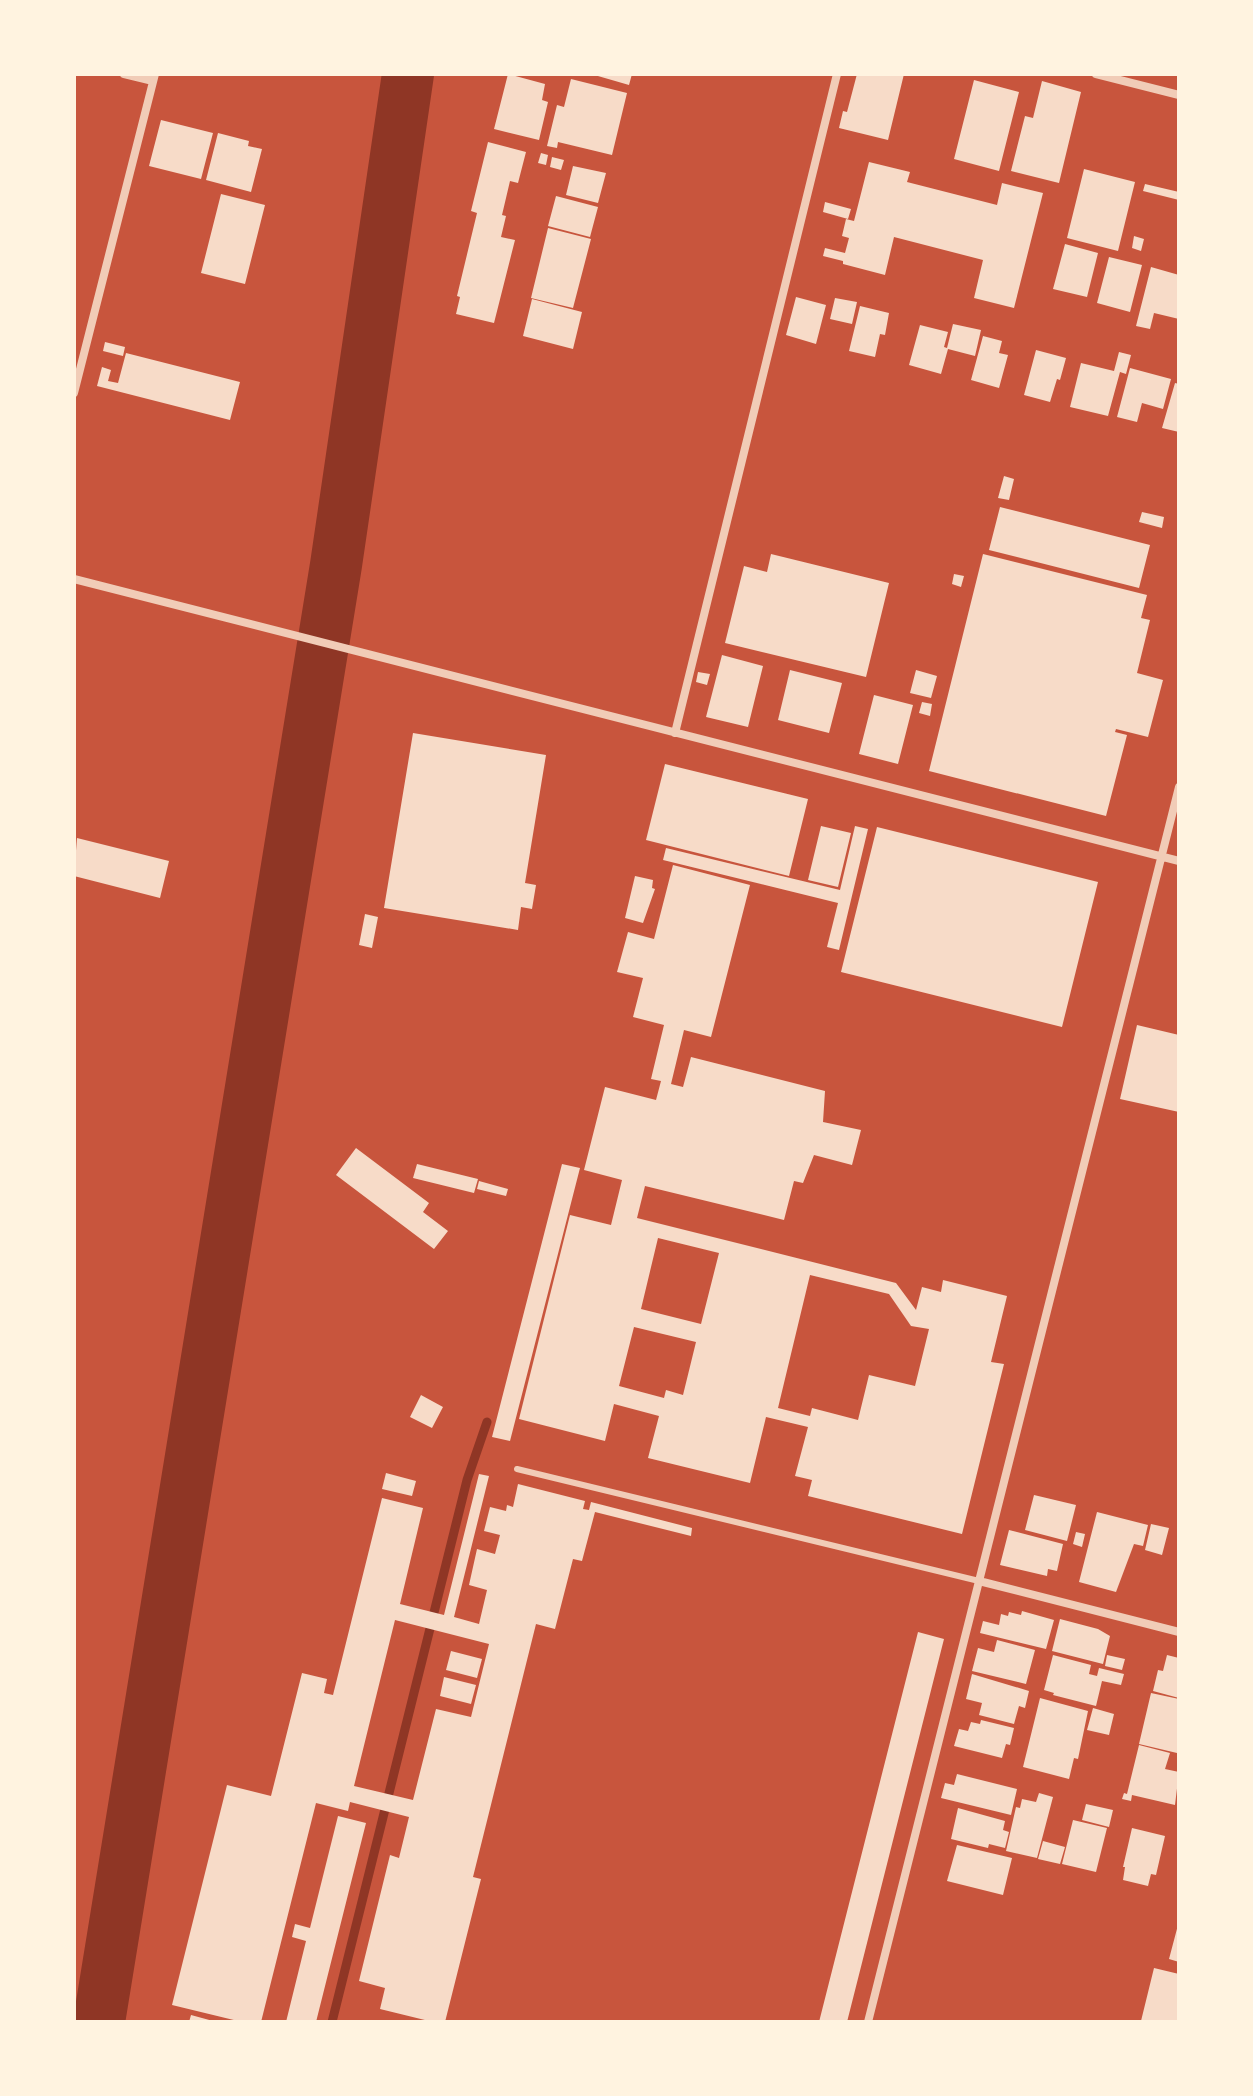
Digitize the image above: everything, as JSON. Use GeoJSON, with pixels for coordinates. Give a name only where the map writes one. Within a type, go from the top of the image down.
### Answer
{"type":"FeatureCollection","features":[{"type":"Feature","properties":{"kind":"street"},"geometry":{"type":"LineString","coordinates":[[74,393],[154,78],[124,74]]}},
{"type":"Feature","properties":{"kind":"street"},"geometry":{"type":"LineString","coordinates":[[675,733],[837,74]]}},
{"type":"Feature","properties":{"kind":"street"},"geometry":{"type":"LineString","coordinates":[[1096,74],[1179,95]]}},
{"type":"Feature","properties":{"kind":"street"},"geometry":{"type":"LineString","coordinates":[[74,579],[1179,861]]}},
{"type":"Feature","properties":{"kind":"street"},"geometry":{"type":"LineString","coordinates":[[868,2022],[1179,787]]}},
{"type":"Feature","properties":{"kind":"street"},"geometry":{"type":"LineString","coordinates":[[979,1581],[1179,1632]]}},
{"type":"Feature","properties":{"kind":"lane"},"geometry":{"type":"LineString","coordinates":[[517,1469],[979,1581]]}},
{"type":"Feature","properties":{"kind":"building"},"geometry":{"type":"Polygon","coordinates":[[[508,74],[545,84],[542,100],[548,102],[539,140],[494,129],[508,74]]]}},
{"type":"Feature","properties":{"kind":"building"},"geometry":{"type":"Polygon","coordinates":[[[591,74],[632,74],[629,85],[591,74]]]}},
{"type":"Feature","properties":{"kind":"building"},"geometry":{"type":"Polygon","coordinates":[[[857,74],[904,74],[888,140],[839,128],[843,111],[847,112],[857,74]]]}},
{"type":"Feature","properties":{"kind":"building"},"geometry":{"type":"Polygon","coordinates":[[[571,79],[627,93],[612,155],[558,142],[557,148],[547,146],[557,105],[564,107],[571,79]]]}},
{"type":"Feature","properties":{"kind":"building"},"geometry":{"type":"Polygon","coordinates":[[[974,80],[1019,92],[999,171],[954,159],[974,80]]]}},
{"type":"Feature","properties":{"kind":"building"},"geometry":{"type":"Polygon","coordinates":[[[1042,81],[1081,92],[1059,183],[1011,171],[1025,116],[1033,118],[1042,81]]]}},
{"type":"Feature","properties":{"kind":"building"},"geometry":{"type":"Polygon","coordinates":[[[161,120],[213,133],[201,179],[149,166],[161,120]]]}},
{"type":"Feature","properties":{"kind":"building"},"geometry":{"type":"Polygon","coordinates":[[[218,133],[249,141],[248,146],[262,149],[251,192],[206,180],[218,133]]]}},
{"type":"Feature","properties":{"kind":"building"},"geometry":{"type":"Polygon","coordinates":[[[488,142],[526,152],[518,183],[510,181],[502,215],[506,216],[501,237],[515,240],[494,323],[456,314],[460,297],[457,296],[477,213],[471,211],[488,142]]]}},
{"type":"Feature","properties":{"kind":"building"},"geometry":{"type":"Polygon","coordinates":[[[541,153],[548,155],[546,165],[538,163],[541,153]]]}},
{"type":"Feature","properties":{"kind":"building"},"geometry":{"type":"Polygon","coordinates":[[[552,157],[564,160],[561,170],[550,167],[552,157]]]}},
{"type":"Feature","properties":{"kind":"building"},"geometry":{"type":"Polygon","coordinates":[[[869,162],[910,172],[907,182],[997,205],[1002,183],[1043,193],[1014,308],[974,298],[983,260],[894,237],[885,275],[823,256],[825,248],[845,253],[849,238],[842,236],[846,219],[854,221],[869,162]]]}},
{"type":"Feature","properties":{"kind":"building"},"geometry":{"type":"Polygon","coordinates":[[[573,166],[606,173],[598,203],[566,195],[573,166]]]}},
{"type":"Feature","properties":{"kind":"building"},"geometry":{"type":"Polygon","coordinates":[[[1084,169],[1135,182],[1118,251],[1067,238],[1084,169]]]}},
{"type":"Feature","properties":{"kind":"building"},"geometry":{"type":"Polygon","coordinates":[[[1145,184],[1179,192],[1179,200],[1143,191],[1145,184]]]}},
{"type":"Feature","properties":{"kind":"building"},"geometry":{"type":"Polygon","coordinates":[[[221,194],[265,205],[245,284],[201,273],[221,194]]]}},
{"type":"Feature","properties":{"kind":"building"},"geometry":{"type":"Polygon","coordinates":[[[556,196],[598,207],[590,237],[548,226],[556,196]]]}},
{"type":"Feature","properties":{"kind":"building"},"geometry":{"type":"Polygon","coordinates":[[[825,202],[851,209],[848,219],[823,212],[825,202]]]}},
{"type":"Feature","properties":{"kind":"building"},"geometry":{"type":"Polygon","coordinates":[[[548,228],[591,239],[573,308],[531,298],[548,228]]]}},
{"type":"Feature","properties":{"kind":"building"},"geometry":{"type":"Polygon","coordinates":[[[1134,236],[1144,239],[1141,251],[1132,248],[1134,236]]]}},
{"type":"Feature","properties":{"kind":"building"},"geometry":{"type":"Polygon","coordinates":[[[1065,244],[1098,253],[1087,297],[1053,289],[1065,244]]]}},
{"type":"Feature","properties":{"kind":"building"},"geometry":{"type":"Polygon","coordinates":[[[1109,257],[1142,265],[1130,312],[1097,303],[1109,257]]]}},
{"type":"Feature","properties":{"kind":"building"},"geometry":{"type":"Polygon","coordinates":[[[1151,267],[1179,275],[1179,319],[1154,313],[1150,329],[1136,326],[1151,267]]]}},
{"type":"Feature","properties":{"kind":"building"},"geometry":{"type":"Polygon","coordinates":[[[796,297],[826,305],[816,344],[786,335],[796,297]]]}},
{"type":"Feature","properties":{"kind":"building"},"geometry":{"type":"Polygon","coordinates":[[[835,298],[857,302],[852,324],[830,319],[835,298]]]}},
{"type":"Feature","properties":{"kind":"building"},"geometry":{"type":"Polygon","coordinates":[[[532,299],[582,312],[573,349],[523,336],[532,299]]]}},
{"type":"Feature","properties":{"kind":"building"},"geometry":{"type":"Polygon","coordinates":[[[860,306],[889,313],[885,335],[880,334],[875,357],[849,351],[860,306]]]}},
{"type":"Feature","properties":{"kind":"building"},"geometry":{"type":"Polygon","coordinates":[[[953,324],[981,330],[975,356],[948,349],[941,374],[909,365],[920,325],[948,332],[944,347],[947,348],[953,324]]]}},
{"type":"Feature","properties":{"kind":"building"},"geometry":{"type":"Polygon","coordinates":[[[983,336],[1002,341],[999,353],[1008,355],[999,388],[971,380],[983,336]]]}},
{"type":"Feature","properties":{"kind":"building"},"geometry":{"type":"Polygon","coordinates":[[[105,342],[125,347],[123,356],[103,351],[105,342]]]}},
{"type":"Feature","properties":{"kind":"building"},"geometry":{"type":"Polygon","coordinates":[[[1036,350],[1066,358],[1050,402],[1024,395],[1036,350]]]}},
{"type":"Feature","properties":{"kind":"building"},"geometry":{"type":"Polygon","coordinates":[[[1119,352],[1131,355],[1126,374],[1120,372],[1108,416],[1070,407],[1081,363],[1114,371],[1119,352]]]}},
{"type":"Feature","properties":{"kind":"building"},"geometry":{"type":"Polygon","coordinates":[[[126,353],[240,382],[230,420],[97,386],[102,367],[111,370],[108,381],[118,383],[126,353]]]}},
{"type":"Feature","properties":{"kind":"building"},"geometry":{"type":"Polygon","coordinates":[[[1130,368],[1171,379],[1163,409],[1142,403],[1137,422],[1117,417],[1130,368]]]}},
{"type":"Feature","properties":{"kind":"building"},"geometry":{"type":"Polygon","coordinates":[[[1175,383],[1179,384],[1179,432],[1162,428],[1175,383]]]}},
{"type":"Feature","properties":{"kind":"building"},"geometry":{"type":"Polygon","coordinates":[[[1004,476],[1014,479],[1009,500],[998,498],[1004,476]]]}},
{"type":"Feature","properties":{"kind":"building"},"geometry":{"type":"Polygon","coordinates":[[[1000,507],[1150,545],[1139,588],[989,550],[1000,507]]]}},
{"type":"Feature","properties":{"kind":"building"},"geometry":{"type":"Polygon","coordinates":[[[1142,512],[1164,517],[1162,528],[1139,522],[1142,512]]]}},
{"type":"Feature","properties":{"kind":"building"},"geometry":{"type":"Polygon","coordinates":[[[771,554],[889,583],[866,677],[725,643],[744,566],[767,572],[771,554]]]}},
{"type":"Feature","properties":{"kind":"building"},"geometry":{"type":"Polygon","coordinates":[[[983,554],[1147,595],[1141,618],[1150,620],[1137,673],[1163,680],[1148,737],[1116,729],[1115,732],[1127,735],[1106,816],[929,771],[983,554]]]}},
{"type":"Feature","properties":{"kind":"building"},"geometry":{"type":"Polygon","coordinates":[[[954,574],[964,576],[961,587],[952,584],[954,574]]]}},
{"type":"Feature","properties":{"kind":"building"},"geometry":{"type":"Polygon","coordinates":[[[722,655],[763,666],[748,727],[706,717],[722,655]]]}},
{"type":"Feature","properties":{"kind":"building"},"geometry":{"type":"Polygon","coordinates":[[[790,670],[842,683],[829,733],[778,720],[790,670]]]}},
{"type":"Feature","properties":{"kind":"building"},"geometry":{"type":"Polygon","coordinates":[[[916,670],[937,676],[931,698],[910,693],[916,670]]]}},
{"type":"Feature","properties":{"kind":"building"},"geometry":{"type":"Polygon","coordinates":[[[698,672],[710,674],[707,685],[696,682],[698,672]]]}},
{"type":"Feature","properties":{"kind":"building"},"geometry":{"type":"Polygon","coordinates":[[[874,695],[913,705],[898,764],[859,754],[874,695]]]}},
{"type":"Feature","properties":{"kind":"building"},"geometry":{"type":"Polygon","coordinates":[[[922,702],[932,704],[930,716],[919,713],[922,702]]]}},
{"type":"Feature","properties":{"kind":"building"},"geometry":{"type":"Polygon","coordinates":[[[413,733],[546,755],[525,883],[536,885],[532,909],[521,907],[518,930],[384,908],[413,733]]]}},
{"type":"Feature","properties":{"kind":"building"},"geometry":{"type":"Polygon","coordinates":[[[665,764],[808,799],[789,876],[646,840],[665,764]]]}},
{"type":"Feature","properties":{"kind":"building"},"geometry":{"type":"Polygon","coordinates":[[[821,826],[851,833],[838,887],[808,880],[821,826]]]}},
{"type":"Feature","properties":{"kind":"building"},"geometry":{"type":"Polygon","coordinates":[[[855,826],[868,829],[839,950],[827,947],[838,903],[663,860],[666,848],[840,890],[855,826]]]}},
{"type":"Feature","properties":{"kind":"building"},"geometry":{"type":"Polygon","coordinates":[[[877,827],[1098,882],[1062,1027],[841,972],[877,827]]]}},
{"type":"Feature","properties":{"kind":"building"},"geometry":{"type":"Polygon","coordinates":[[[77,838],[169,861],[160,898],[74,876],[77,838]]]}},
{"type":"Feature","properties":{"kind":"building"},"geometry":{"type":"Polygon","coordinates":[[[673,865],[750,885],[711,1037],[684,1030],[671,1084],[683,1087],[691,1057],[825,1091],[823,1122],[861,1130],[852,1165],[814,1155],[803,1183],[794,1181],[784,1220],[645,1186],[637,1218],[896,1283],[916,1310],[922,1287],[941,1292],[943,1280],[1007,1296],[991,1362],[1004,1364],[962,1534],[808,1496],[812,1480],[795,1476],[808,1427],[766,1417],[750,1483],[648,1458],[659,1416],[614,1404],[605,1441],[519,1419],[570,1215],[611,1225],[622,1180],[584,1170],[605,1087],[656,1100],[661,1081],[651,1079],[664,1025],[633,1017],[643,978],[617,972],[628,932],[654,939],[673,865]],[[658,1238],[641,1309],[701,1324],[719,1253],[658,1238]],[[810,1275],[778,1408],[810,1416],[812,1408],[858,1420],[869,1375],[915,1386],[929,1329],[911,1326],[889,1294],[810,1275]],[[634,1327],[619,1386],[664,1398],[666,1390],[683,1395],[696,1342],[634,1327]]]}},
{"type":"Feature","properties":{"kind":"building"},"geometry":{"type":"Polygon","coordinates":[[[635,876],[653,880],[652,888],[655,889],[643,923],[625,918],[635,876]]]}},
{"type":"Feature","properties":{"kind":"building"},"geometry":{"type":"Polygon","coordinates":[[[365,914],[378,917],[372,948],[359,945],[365,914]]]}},
{"type":"Feature","properties":{"kind":"building"},"geometry":{"type":"Polygon","coordinates":[[[1137,1025],[1179,1035],[1179,1112],[1120,1099],[1137,1025]]]}},
{"type":"Feature","properties":{"kind":"building"},"geometry":{"type":"Polygon","coordinates":[[[356,1148],[429,1203],[423,1212],[448,1231],[434,1249],[336,1175],[356,1148]]]}},
{"type":"Feature","properties":{"kind":"building"},"geometry":{"type":"Polygon","coordinates":[[[417,1164],[478,1179],[474,1193],[413,1178],[417,1164]]]}},
{"type":"Feature","properties":{"kind":"building"},"geometry":{"type":"Polygon","coordinates":[[[562,1164],[580,1168],[510,1441],[492,1437],[562,1164]]]}},
{"type":"Feature","properties":{"kind":"building"},"geometry":{"type":"Polygon","coordinates":[[[479,1181],[508,1189],[506,1196],[477,1189],[479,1181]]]}},
{"type":"Feature","properties":{"kind":"building"},"geometry":{"type":"Polygon","coordinates":[[[421,1395],[443,1407],[432,1428],[410,1417],[421,1395]]]}},
{"type":"Feature","properties":{"kind":"building"},"geometry":{"type":"Polygon","coordinates":[[[386,1473],[416,1481],[412,1496],[382,1489],[386,1473]]]}},
{"type":"Feature","properties":{"kind":"building"},"geometry":{"type":"Polygon","coordinates":[[[479,1474],[489,1476],[454,1617],[479,1624],[487,1590],[469,1585],[477,1549],[495,1554],[500,1535],[484,1531],[490,1507],[506,1511],[507,1505],[513,1507],[518,1484],[585,1501],[583,1509],[589,1510],[591,1502],[692,1528],[691,1536],[595,1512],[582,1561],[573,1559],[555,1629],[536,1624],[473,1877],[481,1879],[445,2022],[380,2009],[385,1988],[359,1981],[390,1855],[399,1858],[409,1817],[350,1802],[348,1811],[316,1803],[261,2022],[242,2022],[172,2005],[227,1785],[271,1796],[302,1673],[327,1679],[324,1693],[333,1695],[382,1498],[423,1508],[400,1604],[444,1615],[479,1474]],[[395,1620],[354,1786],[413,1800],[436,1709],[471,1717],[489,1644],[395,1620]]]}},
{"type":"Feature","properties":{"kind":"building"},"geometry":{"type":"Polygon","coordinates":[[[1034,1495],[1076,1505],[1067,1541],[1025,1530],[1034,1495]]]}},
{"type":"Feature","properties":{"kind":"building"},"geometry":{"type":"Polygon","coordinates":[[[1097,1512],[1148,1525],[1143,1546],[1134,1544],[1116,1592],[1079,1582],[1097,1512]]]}},
{"type":"Feature","properties":{"kind":"building"},"geometry":{"type":"Polygon","coordinates":[[[1151,1524],[1169,1528],[1162,1555],[1145,1550],[1151,1524]]]}},
{"type":"Feature","properties":{"kind":"building"},"geometry":{"type":"Polygon","coordinates":[[[1009,1530],[1063,1544],[1057,1571],[1048,1569],[1047,1576],[1000,1565],[1009,1530]]]}},
{"type":"Feature","properties":{"kind":"building"},"geometry":{"type":"Polygon","coordinates":[[[1076,1532],[1085,1534],[1082,1547],[1073,1544],[1076,1532]]]}},
{"type":"Feature","properties":{"kind":"building"},"geometry":{"type":"Polygon","coordinates":[[[1022,1611],[1054,1620],[1046,1649],[980,1633],[983,1621],[999,1625],[1001,1614],[1021,1615],[1022,1611]]]}},
{"type":"Feature","properties":{"kind":"building"},"geometry":{"type":"Polygon","coordinates":[[[1060,1619],[1098,1629],[1110,1636],[1103,1664],[1052,1651],[1060,1619]]]}},
{"type":"Feature","properties":{"kind":"building"},"geometry":{"type":"Polygon","coordinates":[[[918,1632],[944,1639],[847,2022],[819,2022],[918,1632]]]}},
{"type":"Feature","properties":{"kind":"building"},"geometry":{"type":"Polygon","coordinates":[[[997,1640],[1035,1650],[1026,1684],[972,1671],[978,1648],[994,1652],[997,1640]]]}},
{"type":"Feature","properties":{"kind":"building"},"geometry":{"type":"Polygon","coordinates":[[[451,1651],[482,1659],[477,1678],[446,1670],[451,1651]]]}},
{"type":"Feature","properties":{"kind":"building"},"geometry":{"type":"Polygon","coordinates":[[[1053,1655],[1091,1665],[1089,1674],[1097,1676],[1099,1668],[1124,1674],[1121,1685],[1102,1681],[1096,1706],[1053,1695],[1044,1690],[1053,1655]]]}},
{"type":"Feature","properties":{"kind":"building"},"geometry":{"type":"Polygon","coordinates":[[[1107,1655],[1125,1659],[1122,1670],[1105,1666],[1107,1655]]]}},
{"type":"Feature","properties":{"kind":"building"},"geometry":{"type":"Polygon","coordinates":[[[1167,1655],[1179,1658],[1179,1698],[1153,1691],[1158,1670],[1163,1671],[1167,1655]]]}},
{"type":"Feature","properties":{"kind":"building"},"geometry":{"type":"Polygon","coordinates":[[[972,1674],[1029,1691],[1025,1708],[1019,1706],[1014,1724],[979,1715],[982,1703],[966,1699],[972,1674]]]}},
{"type":"Feature","properties":{"kind":"building"},"geometry":{"type":"Polygon","coordinates":[[[444,1677],[476,1685],[471,1704],[440,1696],[444,1677]]]}},
{"type":"Feature","properties":{"kind":"building"},"geometry":{"type":"Polygon","coordinates":[[[1151,1693],[1179,1699],[1177,1753],[1139,1744],[1151,1693]]]}},
{"type":"Feature","properties":{"kind":"building"},"geometry":{"type":"Polygon","coordinates":[[[1040,1698],[1088,1711],[1078,1759],[1074,1758],[1069,1779],[1023,1767],[1040,1698]]]}},
{"type":"Feature","properties":{"kind":"building"},"geometry":{"type":"Polygon","coordinates":[[[1093,1708],[1114,1714],[1109,1735],[1087,1730],[1093,1708]]]}},
{"type":"Feature","properties":{"kind":"building"},"geometry":{"type":"Polygon","coordinates":[[[981,1720],[1014,1728],[1010,1745],[1006,1744],[1002,1758],[954,1746],[959,1729],[968,1731],[971,1722],[980,1724],[981,1720]]]}},
{"type":"Feature","properties":{"kind":"building"},"geometry":{"type":"Polygon","coordinates":[[[1139,1745],[1170,1753],[1165,1769],[1179,1772],[1175,1805],[1132,1795],[1131,1801],[1122,1799],[1124,1793],[1127,1794],[1139,1745]]]}},
{"type":"Feature","properties":{"kind":"building"},"geometry":{"type":"Polygon","coordinates":[[[957,1774],[1017,1789],[1011,1815],[941,1798],[945,1783],[954,1785],[957,1774]]]}},
{"type":"Feature","properties":{"kind":"building"},"geometry":{"type":"Polygon","coordinates":[[[1039,1793],[1053,1797],[1037,1858],[1006,1851],[1016,1807],[1020,1808],[1022,1799],[1036,1802],[1039,1793]]]}},
{"type":"Feature","properties":{"kind":"building"},"geometry":{"type":"Polygon","coordinates":[[[1086,1804],[1113,1810],[1109,1827],[1082,1820],[1086,1804]]]}},
{"type":"Feature","properties":{"kind":"building"},"geometry":{"type":"Polygon","coordinates":[[[958,1808],[1005,1821],[1003,1830],[1009,1832],[1005,1848],[989,1844],[988,1848],[951,1839],[958,1808]]]}},
{"type":"Feature","properties":{"kind":"building"},"geometry":{"type":"Polygon","coordinates":[[[338,1816],[366,1823],[316,2022],[286,2022],[306,1941],[292,1937],[295,1924],[310,1928],[338,1816]]]}},
{"type":"Feature","properties":{"kind":"building"},"geometry":{"type":"Polygon","coordinates":[[[1073,1820],[1107,1828],[1096,1872],[1062,1864],[1073,1820]]]}},
{"type":"Feature","properties":{"kind":"building"},"geometry":{"type":"Polygon","coordinates":[[[1132,1828],[1165,1836],[1156,1875],[1151,1874],[1148,1886],[1123,1880],[1132,1828]]]}},
{"type":"Feature","properties":{"kind":"building"},"geometry":{"type":"Polygon","coordinates":[[[1043,1841],[1065,1847],[1060,1864],[1038,1859],[1043,1841]]]}},
{"type":"Feature","properties":{"kind":"building"},"geometry":{"type":"Polygon","coordinates":[[[957,1845],[1012,1858],[1003,1895],[947,1881],[957,1845]]]}},
{"type":"Feature","properties":{"kind":"building"},"geometry":{"type":"Polygon","coordinates":[[[1179,1925],[1179,1962],[1169,1959],[1179,1925]]]}},
{"type":"Feature","properties":{"kind":"building"},"geometry":{"type":"Polygon","coordinates":[[[1154,1968],[1179,1974],[1179,2022],[1141,2021],[1154,1968]]]}},
{"type":"Feature","properties":{"kind":"building"},"geometry":{"type":"Polygon","coordinates":[[[191,2015],[213,2021],[213,2022],[189,2022],[191,2015]]]}},
{"type":"Feature","properties":{"kind":"waterway"},"geometry":{"type":"LineString","coordinates":[[99,2022],[336,565],[408,74]]}},
{"type":"Feature","properties":{"kind":"waterway"},"geometry":{"type":"LineString","coordinates":[[332,2022],[467,1480],[487,1422]]}}]}
